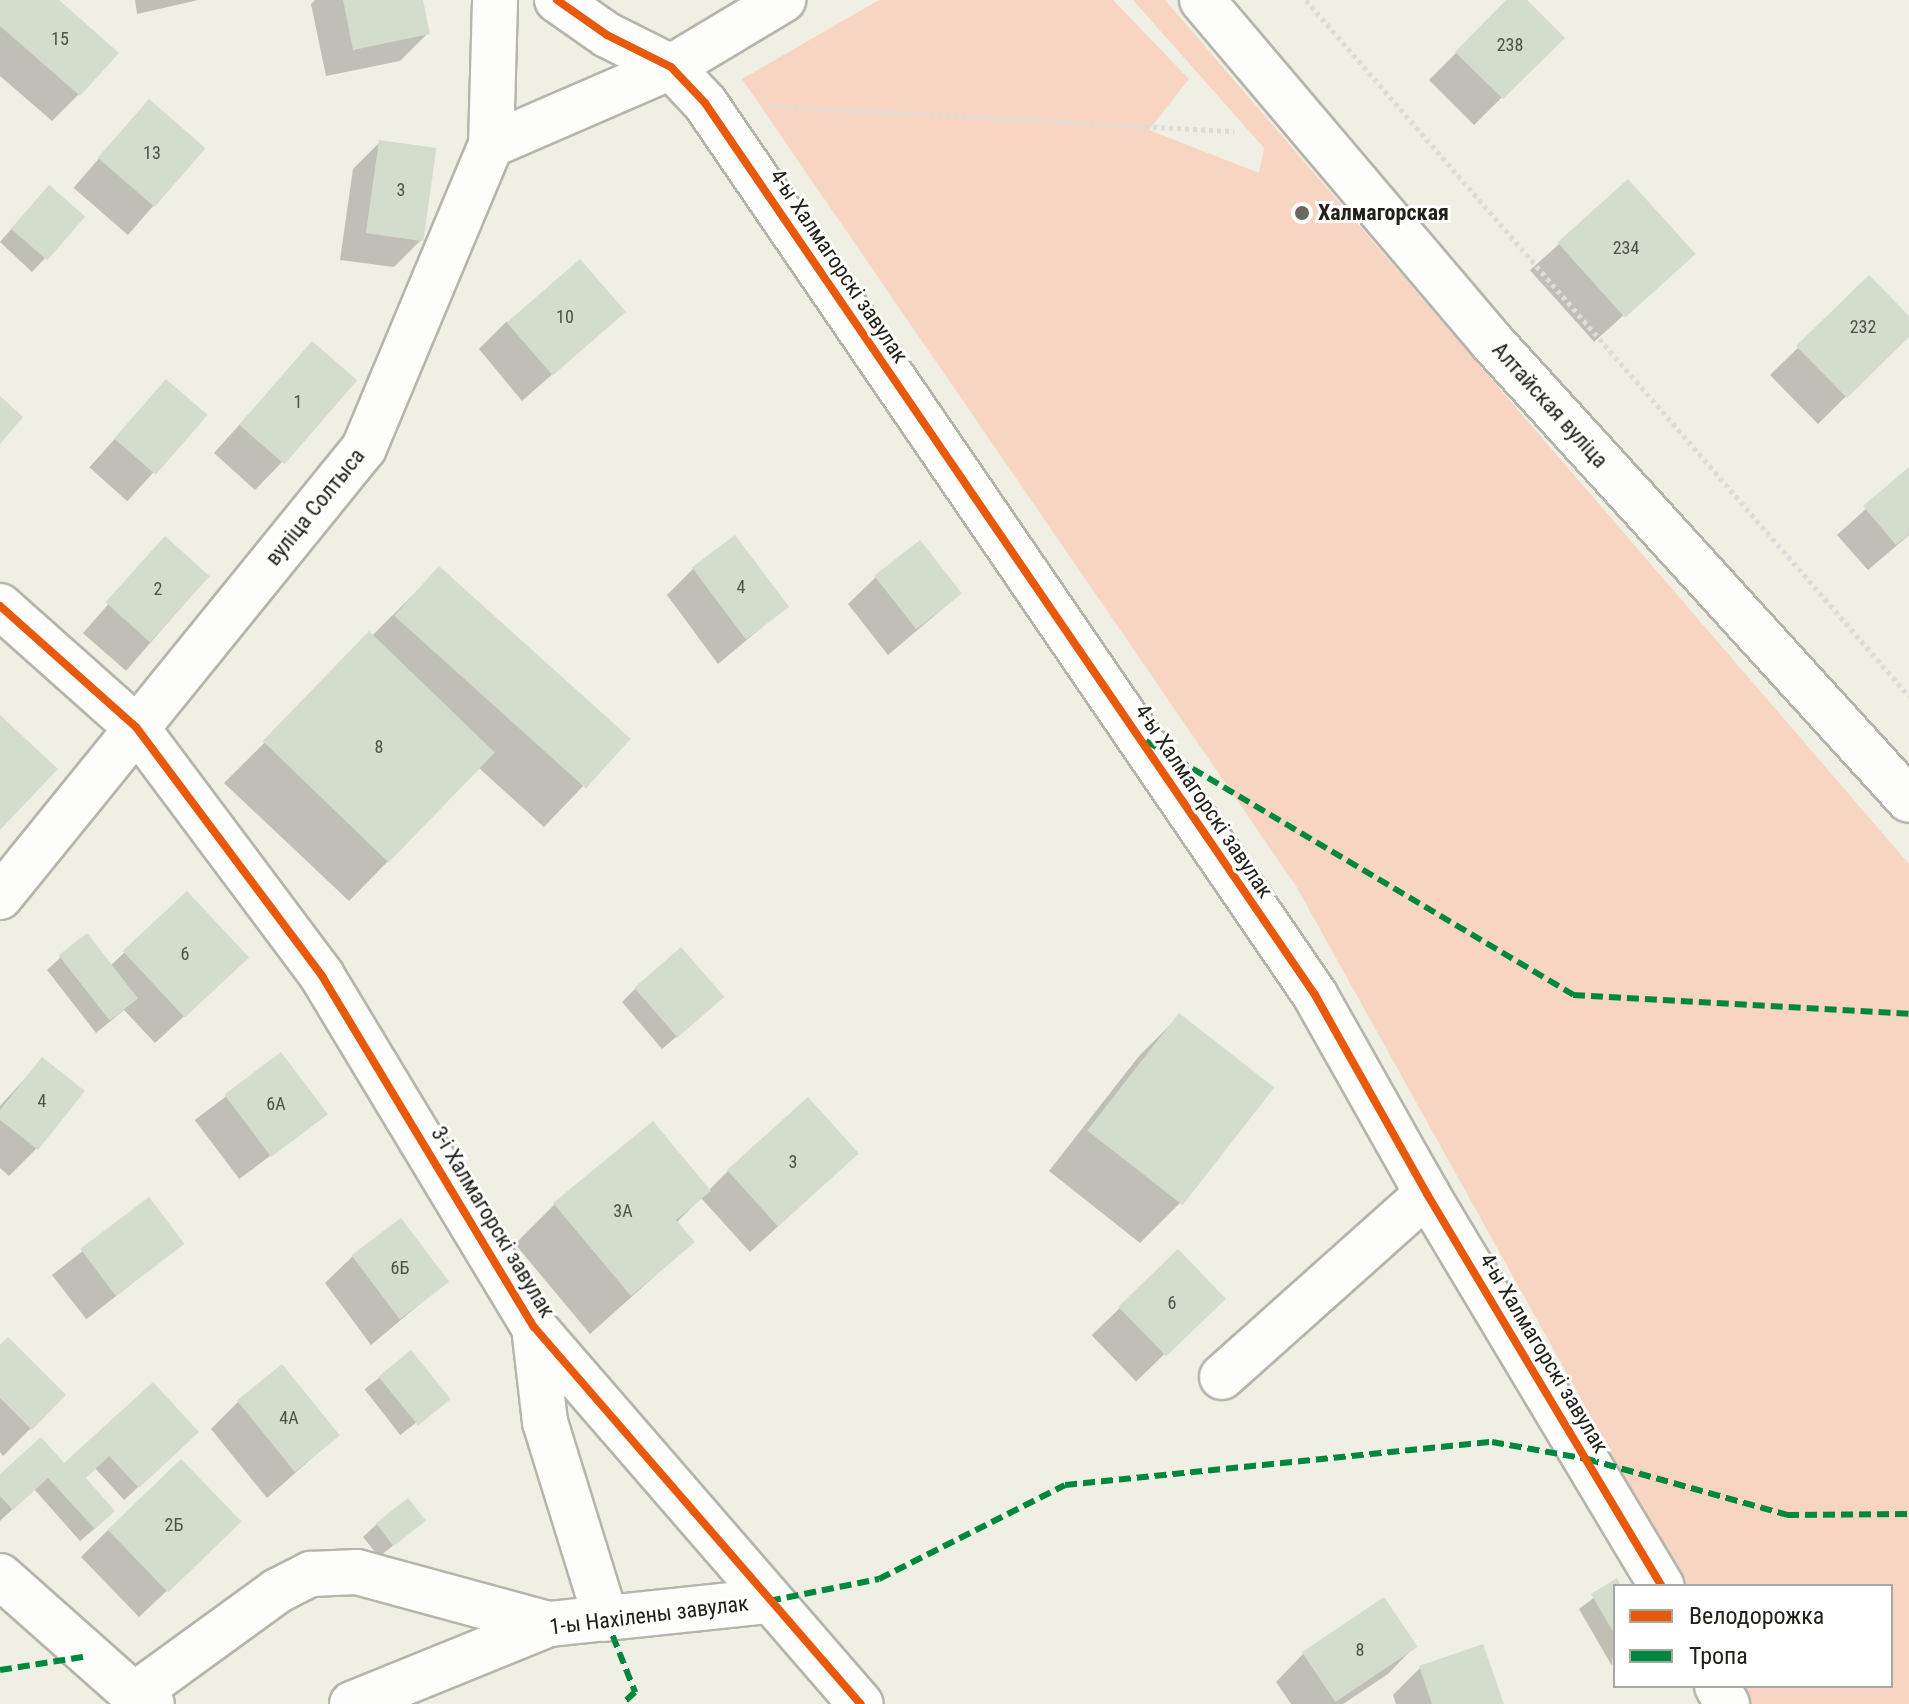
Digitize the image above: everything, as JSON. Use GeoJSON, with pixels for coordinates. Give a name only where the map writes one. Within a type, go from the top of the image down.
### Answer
{"type":"FeatureCollection","features":[{"type":"Feature","properties":{"kind":"street","name":"вуліца Солтыса"},"geometry":{"type":"LineString","coordinates":[[0,897],[364,448],[491,145],[495,0]]}},
{"type":"Feature","properties":{"kind":"street"},"geometry":{"type":"LineString","coordinates":[[557,0],[607,35],[671,67]]}},
{"type":"Feature","properties":{"kind":"street"},"geometry":{"type":"LineString","coordinates":[[491,145],[671,67],[783,0]]}},
{"type":"Feature","properties":{"kind":"street","name":"Алтайская вуліца"},"geometry":{"type":"LineString","coordinates":[[1202,0],[1492,342],[1909,800]]}},
{"type":"Feature","properties":{"kind":"street","name":"4-ы Халмагорскі завулак"},"geometry":{"type":"LineString","coordinates":[[671,67],[705,103],[1315,995],[1427,1194],[1661,1584]]}},
{"type":"Feature","properties":{"kind":"street","name":"3-і Халмагорскі завулак"},"geometry":{"type":"LineString","coordinates":[[0,606],[136,727],[322,976],[534,1327],[861,1704]]}},
{"type":"Feature","properties":{"kind":"street"},"geometry":{"type":"LineString","coordinates":[[1222,1377],[1427,1194]]}},
{"type":"Feature","properties":{"kind":"street"},"geometry":{"type":"LineString","coordinates":[[534,1327],[545,1422],[606,1619]]}},
{"type":"Feature","properties":{"kind":"street"},"geometry":{"type":"LineString","coordinates":[[0,1576],[143,1700],[277,1591],[311,1574],[357,1572],[549,1624]]}},
{"type":"Feature","properties":{"kind":"street","name":"1-ы Нахілены завулак"},"geometry":{"type":"LineString","coordinates":[[352,1704],[549,1624],[769,1601]]}},
{"type":"Feature","properties":{"kind":"path"},"geometry":{"type":"LineString","coordinates":[[1306,0],[1909,696]]}},
{"type":"Feature","properties":{"kind":"path"},"geometry":{"type":"LineString","coordinates":[[705,103],[1234,131]]}},
{"type":"Feature","properties":{"kind":"shaded area"},"geometry":{"type":"Polygon","coordinates":[[[879,0],[1113,0],[1189,79],[1149,130],[1259,173],[1264,148],[1133,0],[1165,0],[1909,864],[1909,1704],[1750,1704],[1741,1688],[1893,1688],[1893,1584],[1684,1584],[1296,886],[742,79],[879,0]]]}},
{"type":"Feature","properties":{"kind":"building"},"geometry":{"type":"Polygon","coordinates":[[[0,0],[59,0],[119,53],[80,96],[0,26],[0,0]]]}},
{"type":"Feature","properties":{"kind":"building"},"geometry":{"type":"Polygon","coordinates":[[[343,0],[423,0],[430,34],[353,50],[343,0]]]}},
{"type":"Feature","properties":{"kind":"building"},"geometry":{"type":"Polygon","coordinates":[[[1506,0],[1527,0],[1565,38],[1503,99],[1455,52],[1506,0]]]}},
{"type":"Feature","properties":{"kind":"building"},"geometry":{"type":"Polygon","coordinates":[[[149,99],[206,148],[154,207],[98,158],[149,99]]]}},
{"type":"Feature","properties":{"kind":"building"},"geometry":{"type":"Polygon","coordinates":[[[379,140],[436,148],[423,241],[366,233],[379,140]]]}},
{"type":"Feature","properties":{"kind":"building"},"geometry":{"type":"Polygon","coordinates":[[[1628,179],[1696,254],[1625,318],[1557,243],[1628,179]]]}},
{"type":"Feature","properties":{"kind":"building"},"geometry":{"type":"Polygon","coordinates":[[[49,185],[85,216],[47,260],[11,229],[49,185]]]}},
{"type":"Feature","properties":{"kind":"building"},"geometry":{"type":"Polygon","coordinates":[[[580,259],[626,312],[553,375],[507,323],[580,259]]]}},
{"type":"Feature","properties":{"kind":"building"},"geometry":{"type":"Polygon","coordinates":[[[1869,275],[1909,316],[1909,337],[1847,398],[1796,346],[1869,275]]]}},
{"type":"Feature","properties":{"kind":"building"},"geometry":{"type":"Polygon","coordinates":[[[312,341],[357,380],[284,464],[239,425],[312,341]]]}},
{"type":"Feature","properties":{"kind":"building"},"geometry":{"type":"Polygon","coordinates":[[[166,379],[208,415],[156,475],[114,439],[166,379]]]}},
{"type":"Feature","properties":{"kind":"building"},"geometry":{"type":"Polygon","coordinates":[[[0,396],[23,417],[0,444],[0,396]]]}},
{"type":"Feature","properties":{"kind":"building"},"geometry":{"type":"Polygon","coordinates":[[[1909,467],[1909,534],[1896,545],[1863,506],[1909,467]]]}},
{"type":"Feature","properties":{"kind":"building"},"geometry":{"type":"Polygon","coordinates":[[[735,535],[789,607],[746,639],[692,567],[735,535]]]}},
{"type":"Feature","properties":{"kind":"building"},"geometry":{"type":"Polygon","coordinates":[[[165,536],[210,576],[150,642],[105,602],[165,536]]]}},
{"type":"Feature","properties":{"kind":"building"},"geometry":{"type":"Polygon","coordinates":[[[920,540],[962,594],[916,629],[874,576],[920,540]]]}},
{"type":"Feature","properties":{"kind":"building"},"geometry":{"type":"Polygon","coordinates":[[[439,566],[631,739],[586,788],[394,616],[439,566]]]}},
{"type":"Feature","properties":{"kind":"building"},"geometry":{"type":"Polygon","coordinates":[[[369,631],[495,753],[389,863],[263,741],[369,631]]]}},
{"type":"Feature","properties":{"kind":"building"},"geometry":{"type":"Polygon","coordinates":[[[0,715],[58,769],[0,830],[0,715]]]}},
{"type":"Feature","properties":{"kind":"building"},"geometry":{"type":"Polygon","coordinates":[[[187,891],[249,958],[185,1018],[123,951],[187,891]]]}},
{"type":"Feature","properties":{"kind":"building"},"geometry":{"type":"Polygon","coordinates":[[[87,933],[138,998],[110,1021],[59,955],[87,933]]]}},
{"type":"Feature","properties":{"kind":"building"},"geometry":{"type":"Polygon","coordinates":[[[681,947],[724,997],[678,1037],[634,988],[681,947]]]}},
{"type":"Feature","properties":{"kind":"building"},"geometry":{"type":"Polygon","coordinates":[[[1179,1013],[1274,1087],[1183,1205],[1087,1130],[1179,1013]]]}},
{"type":"Feature","properties":{"kind":"building"},"geometry":{"type":"Polygon","coordinates":[[[281,1052],[328,1114],[271,1157],[224,1095],[281,1052]]]}},
{"type":"Feature","properties":{"kind":"building"},"geometry":{"type":"Polygon","coordinates":[[[42,1057],[85,1091],[38,1150],[0,1120],[0,1110],[42,1057]]]}},
{"type":"Feature","properties":{"kind":"building"},"geometry":{"type":"Polygon","coordinates":[[[808,1097],[859,1153],[778,1226],[727,1170],[808,1097]]]}},
{"type":"Feature","properties":{"kind":"building"},"geometry":{"type":"Polygon","coordinates":[[[653,1121],[711,1191],[676,1220],[695,1242],[631,1296],[553,1203],[653,1121]]]}},
{"type":"Feature","properties":{"kind":"building"},"geometry":{"type":"Polygon","coordinates":[[[149,1197],[185,1244],[116,1296],[80,1249],[149,1197]]]}},
{"type":"Feature","properties":{"kind":"building"},"geometry":{"type":"Polygon","coordinates":[[[401,1218],[449,1282],[400,1319],[351,1255],[401,1218]]]}},
{"type":"Feature","properties":{"kind":"building"},"geometry":{"type":"Polygon","coordinates":[[[1178,1249],[1226,1299],[1166,1356],[1118,1307],[1178,1249]]]}},
{"type":"Feature","properties":{"kind":"building"},"geometry":{"type":"Polygon","coordinates":[[[8,1337],[66,1395],[32,1430],[0,1398],[0,1345],[8,1337]]]}},
{"type":"Feature","properties":{"kind":"building"},"geometry":{"type":"Polygon","coordinates":[[[411,1350],[451,1399],[418,1425],[378,1376],[411,1350]]]}},
{"type":"Feature","properties":{"kind":"building"},"geometry":{"type":"Polygon","coordinates":[[[282,1364],[340,1435],[295,1472],[237,1401],[282,1364]]]}},
{"type":"Feature","properties":{"kind":"building"},"geometry":{"type":"Polygon","coordinates":[[[153,1382],[199,1432],[139,1488],[109,1456],[86,1478],[115,1511],[95,1529],[48,1478],[13,1510],[0,1496],[0,1474],[41,1437],[64,1463],[153,1382]]]}},
{"type":"Feature","properties":{"kind":"building"},"geometry":{"type":"Polygon","coordinates":[[[181,1459],[241,1522],[168,1592],[108,1530],[181,1459]]]}},
{"type":"Feature","properties":{"kind":"building"},"geometry":{"type":"Polygon","coordinates":[[[408,1498],[426,1521],[394,1546],[376,1523],[408,1498]]]}},
{"type":"Feature","properties":{"kind":"building"},"geometry":{"type":"Polygon","coordinates":[[[1617,1578],[1620,1584],[1613,1584],[1613,1632],[1591,1594],[1617,1578]]]}},
{"type":"Feature","properties":{"kind":"building"},"geometry":{"type":"Polygon","coordinates":[[[1384,1597],[1418,1647],[1335,1702],[1302,1652],[1384,1597]]]}},
{"type":"Feature","properties":{"kind":"building"},"geometry":{"type":"Polygon","coordinates":[[[1483,1644],[1504,1704],[1432,1704],[1419,1666],[1483,1644]]]}},
{"type":"Feature","properties":{"kind":"marked path"},"geometry":{"type":"LineString","coordinates":[[1146,741],[1573,995],[1909,1014]]}},
{"type":"Feature","properties":{"kind":"marked path"},"geometry":{"type":"LineString","coordinates":[[769,1601],[879,1579],[1065,1485],[1492,1442],[1587,1459],[1787,1515],[1909,1514]]}},
{"type":"Feature","properties":{"kind":"marked path"},"geometry":{"type":"LineString","coordinates":[[606,1619],[635,1692],[622,1704]]}},
{"type":"Feature","properties":{"kind":"marked path"},"geometry":{"type":"LineString","coordinates":[[0,1670],[89,1656]]}},
{"type":"Feature","properties":{"kind":"cycle path"},"geometry":{"type":"LineString","coordinates":[[557,0],[607,35],[671,67],[705,103],[1315,995],[1427,1194],[1661,1584]]}},
{"type":"Feature","properties":{"kind":"cycle path"},"geometry":{"type":"LineString","coordinates":[[0,606],[136,727],[322,976],[534,1327],[861,1704]]}},
{"type":"Feature","properties":{"kind":"place","name":"Халмагорская"},"geometry":{"type":"Point","coordinates":[1302,213]}}]}
